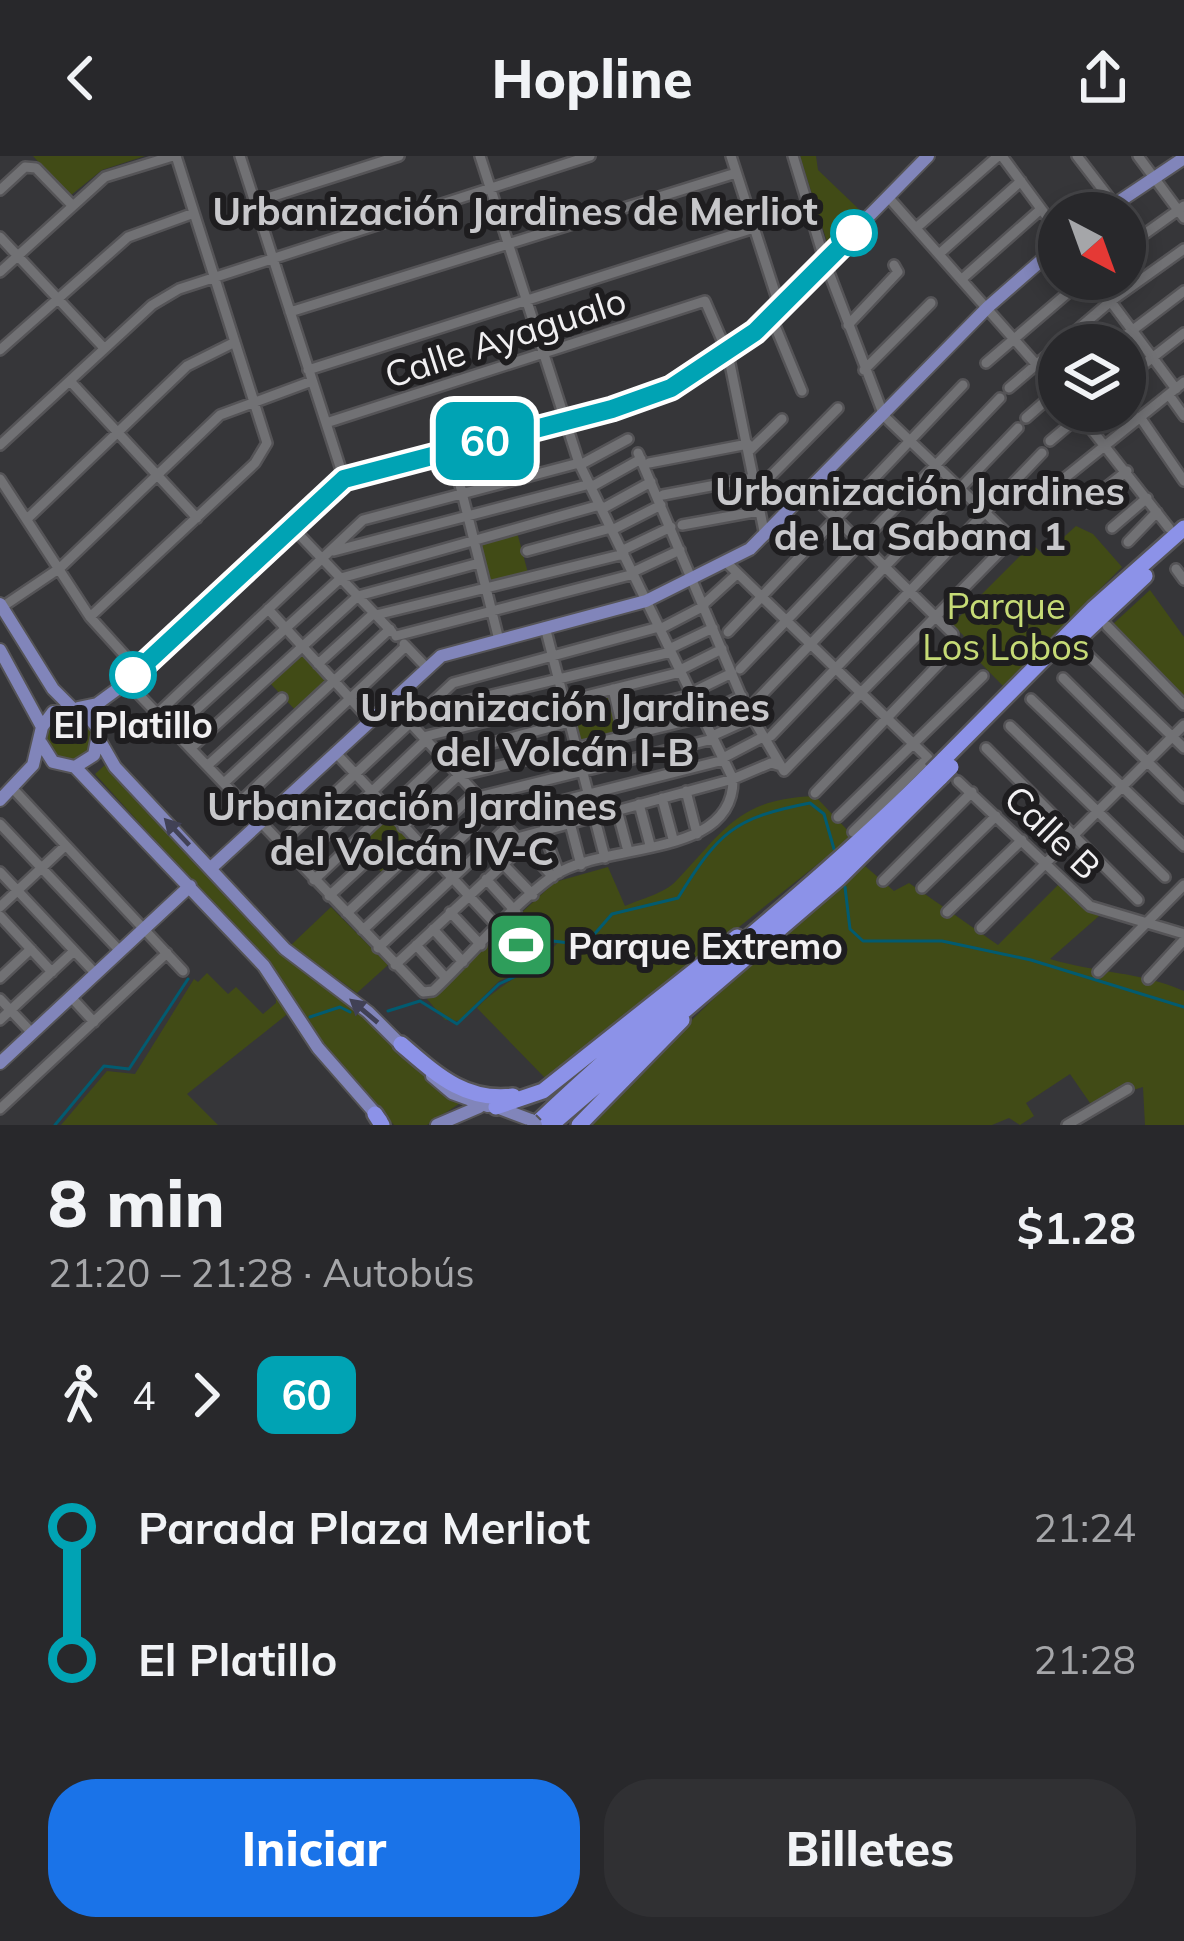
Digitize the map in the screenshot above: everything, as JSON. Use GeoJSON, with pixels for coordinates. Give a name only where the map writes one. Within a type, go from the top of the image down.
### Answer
{"type":"FeatureCollection","features":[{"type":"Feature","properties":{"kind":"highway"},"geometry":{"type":"LineString","coordinates":[[579,1125],[692,1010],[808,904],[1176,528]]}},
{"type":"Feature","properties":{"kind":"highway"},"geometry":{"type":"LineString","coordinates":[[534,1123],[834,867],[1184,541]]}},
{"type":"Feature","properties":{"kind":"highway"},"geometry":{"type":"LineString","coordinates":[[492,1106],[532,1096],[834,867]]}},
{"type":"Feature","properties":{"kind":"highway"},"geometry":{"type":"LineString","coordinates":[[550,1125],[808,904]]}},
{"type":"Feature","properties":{"kind":"highway"},"geometry":{"type":"LineString","coordinates":[[400,1044],[447,1083],[486,1097],[528,1092],[564,1072]]}},
{"type":"Feature","properties":{"kind":"main road"},"geometry":{"type":"LineString","coordinates":[[0,803],[41,771],[89,761],[104,710],[127,682],[344,479],[565,422],[671,388],[728,354],[776,312],[932,156]]}},
{"type":"Feature","properties":{"kind":"main road"},"geometry":{"type":"LineString","coordinates":[[1130,192],[1184,158]]}},
{"type":"Feature","properties":{"kind":"main road"},"geometry":{"type":"LineString","coordinates":[[211,868],[441,656],[646,601],[727,562],[765,536],[988,307],[1038,263]]}},
{"type":"Feature","properties":{"kind":"main road"},"geometry":{"type":"LineString","coordinates":[[1,605],[25,643],[78,708],[89,714],[113,765],[285,949],[368,1012],[446,1089],[534,1123]]}},
{"type":"Feature","properties":{"kind":"main road"},"geometry":{"type":"LineString","coordinates":[[1,651],[20,664],[25,643]]}},
{"type":"Feature","properties":{"kind":"main road"},"geometry":{"type":"LineString","coordinates":[[0,803],[28,772],[41,743],[42,727],[1,651]]}},
{"type":"Feature","properties":{"kind":"main road"},"geometry":{"type":"LineString","coordinates":[[42,727],[53,712],[78,708],[127,682]]}},
{"type":"Feature","properties":{"kind":"main road"},"geometry":{"type":"LineString","coordinates":[[41,743],[59,765]]}},
{"type":"Feature","properties":{"kind":"main road"},"geometry":{"type":"LineString","coordinates":[[95,783],[95,768],[113,765]]}},
{"type":"Feature","properties":{"kind":"main road"},"geometry":{"type":"LineString","coordinates":[[75,767],[264,966],[318,1048],[381,1121]]}},
{"type":"Feature","properties":{"kind":"main road"},"geometry":{"type":"LineString","coordinates":[[0,1063],[190,886]]}},
{"type":"Feature","properties":{"kind":"main road"},"geometry":{"type":"LineString","coordinates":[[437,1125],[460,1111],[492,1106]]}},
{"type":"Feature","properties":{"kind":"street"},"geometry":{"type":"LineString","coordinates":[[0,272],[105,177],[174,156],[266,433],[264,454],[90,617]]}},
{"type":"Feature","properties":{"kind":"street"},"geometry":{"type":"LineString","coordinates":[[240,156],[344,479]]}},
{"type":"Feature","properties":{"kind":"street"},"geometry":{"type":"LineString","coordinates":[[255,202],[399,156]]}},
{"type":"Feature","properties":{"kind":"street"},"geometry":{"type":"LineString","coordinates":[[127,682],[416,989],[430,992],[556,875],[697,834],[713,826],[728,805],[733,778],[580,464],[480,156]]}},
{"type":"Feature","properties":{"kind":"street"},"geometry":{"type":"LineString","coordinates":[[0,445],[152,305],[214,278],[590,156]]}},
{"type":"Feature","properties":{"kind":"street"},"geometry":{"type":"LineString","coordinates":[[731,156],[802,392]]}},
{"type":"Feature","properties":{"kind":"street"},"geometry":{"type":"LineString","coordinates":[[793,156],[825,262],[884,416],[1022,548]]}},
{"type":"Feature","properties":{"kind":"street"},"geometry":{"type":"LineString","coordinates":[[916,228],[1000,156],[1038,205]]}},
{"type":"Feature","properties":{"kind":"street"},"geometry":{"type":"LineString","coordinates":[[1076,156],[1098,192]]}},
{"type":"Feature","properties":{"kind":"street"},"geometry":{"type":"LineString","coordinates":[[1138,156],[1182,211],[1146,234]]}},
{"type":"Feature","properties":{"kind":"street"},"geometry":{"type":"LineString","coordinates":[[0,190],[25,167],[36,168],[70,204]]}},
{"type":"Feature","properties":{"kind":"street"},"geometry":{"type":"LineString","coordinates":[[290,312],[736,173]]}},
{"type":"Feature","properties":{"kind":"street"},"geometry":{"type":"LineString","coordinates":[[939,254],[1021,181]]}},
{"type":"Feature","properties":{"kind":"street"},"geometry":{"type":"LineString","coordinates":[[889,198],[1038,366]]}},
{"type":"Feature","properties":{"kind":"street"},"geometry":{"type":"LineString","coordinates":[[962,279],[1038,212]]}},
{"type":"Feature","properties":{"kind":"street"},"geometry":{"type":"LineString","coordinates":[[0,350],[128,236],[194,213]]}},
{"type":"Feature","properties":{"kind":"street"},"geometry":{"type":"LineString","coordinates":[[1,605],[60,568],[220,416],[310,375],[525,298],[754,228]]}},
{"type":"Feature","properties":{"kind":"street"},"geometry":{"type":"LineString","coordinates":[[0,237],[104,348]]}},
{"type":"Feature","properties":{"kind":"street"},"geometry":{"type":"LineString","coordinates":[[1009,388],[1111,302],[1184,249]]}},
{"type":"Feature","properties":{"kind":"street"},"geometry":{"type":"LineString","coordinates":[[848,326],[898,272],[895,265]]}},
{"type":"Feature","properties":{"kind":"street"},"geometry":{"type":"LineString","coordinates":[[1139,324],[1184,291]]}},
{"type":"Feature","properties":{"kind":"street"},"geometry":{"type":"LineString","coordinates":[[986,363],[1060,300]]}},
{"type":"Feature","properties":{"kind":"street","name":"Calle Ayagualo"},"geometry":{"type":"LineString","coordinates":[[326,423],[701,302],[710,306],[728,354]]}},
{"type":"Feature","properties":{"kind":"street"},"geometry":{"type":"LineString","coordinates":[[1111,302],[1128,324]]}},
{"type":"Feature","properties":{"kind":"street"},"geometry":{"type":"LineString","coordinates":[[864,370],[932,303]]}},
{"type":"Feature","properties":{"kind":"street"},"geometry":{"type":"LineString","coordinates":[[1146,362],[1184,333]]}},
{"type":"Feature","properties":{"kind":"street"},"geometry":{"type":"LineString","coordinates":[[28,519],[188,365],[235,342]]}},
{"type":"Feature","properties":{"kind":"street"},"geometry":{"type":"LineString","coordinates":[[1146,349],[1176,388],[1184,416]]}},
{"type":"Feature","properties":{"kind":"street"},"geometry":{"type":"LineString","coordinates":[[728,354],[765,536]]}},
{"type":"Feature","properties":{"kind":"street"},"geometry":{"type":"LineString","coordinates":[[70,381],[196,518]]}},
{"type":"Feature","properties":{"kind":"street"},"geometry":{"type":"LineString","coordinates":[[728,632],[963,385]]}},
{"type":"Feature","properties":{"kind":"street"},"geometry":{"type":"LineString","coordinates":[[1146,412],[1176,388]]}},
{"type":"Feature","properties":{"kind":"street"},"geometry":{"type":"LineString","coordinates":[[619,713],[691,694],[736,671],[1000,398]]}},
{"type":"Feature","properties":{"kind":"street"},"geometry":{"type":"LineString","coordinates":[[756,491],[838,408]]}},
{"type":"Feature","properties":{"kind":"street"},"geometry":{"type":"LineString","coordinates":[[1026,418],[1038,408]]}},
{"type":"Feature","properties":{"kind":"street"},"geometry":{"type":"LineString","coordinates":[[326,555],[591,486],[642,458],[748,448],[782,418]]}},
{"type":"Feature","properties":{"kind":"street"},"geometry":{"type":"LineString","coordinates":[[1146,426],[1184,481]]}},
{"type":"Feature","properties":{"kind":"street"},"geometry":{"type":"LineString","coordinates":[[757,700],[1018,428]]}},
{"type":"Feature","properties":{"kind":"street"},"geometry":{"type":"LineString","coordinates":[[1050,441],[1060,432]]}},
{"type":"Feature","properties":{"kind":"street"},"geometry":{"type":"LineString","coordinates":[[1096,432],[1156,512],[1176,528]]}},
{"type":"Feature","properties":{"kind":"street"},"geometry":{"type":"LineString","coordinates":[[1066,477],[1120,432]]}},
{"type":"Feature","properties":{"kind":"street"},"geometry":{"type":"LineString","coordinates":[[158,712],[363,520],[580,464],[628,439]]}},
{"type":"Feature","properties":{"kind":"street"},"geometry":{"type":"LineString","coordinates":[[451,449],[499,640]]}},
{"type":"Feature","properties":{"kind":"street"},"geometry":{"type":"LineString","coordinates":[[363,930],[494,813],[723,759],[767,737],[1042,453]]}},
{"type":"Feature","properties":{"kind":"street"},"geometry":{"type":"LineString","coordinates":[[642,458],[676,526],[680,550],[736,671],[742,696],[782,768]]}},
{"type":"Feature","properties":{"kind":"street"},"geometry":{"type":"LineString","coordinates":[[1086,503],[1127,471]]}},
{"type":"Feature","properties":{"kind":"street"},"geometry":{"type":"LineString","coordinates":[[0,478],[90,617],[138,670]]}},
{"type":"Feature","properties":{"kind":"street"},"geometry":{"type":"LineString","coordinates":[[527,551],[612,529],[662,500],[753,478]]}},
{"type":"Feature","properties":{"kind":"street"},"geometry":{"type":"LineString","coordinates":[[174,730],[341,578],[601,507],[651,482]]}},
{"type":"Feature","properties":{"kind":"street"},"geometry":{"type":"LineString","coordinates":[[810,493],[953,634]]}},
{"type":"Feature","properties":{"kind":"street"},"geometry":{"type":"LineString","coordinates":[[1112,528],[1147,498]]}},
{"type":"Feature","properties":{"kind":"street"},"geometry":{"type":"LineString","coordinates":[[318,664],[375,614],[623,552],[676,526],[759,511]]}},
{"type":"Feature","properties":{"kind":"street"},"geometry":{"type":"LineString","coordinates":[[1128,542],[1156,512]]}},
{"type":"Feature","properties":{"kind":"street"},"geometry":{"type":"LineString","coordinates":[[291,526],[326,555],[341,578],[425,666]]}},
{"type":"Feature","properties":{"kind":"street"},"geometry":{"type":"LineString","coordinates":[[782,768],[1012,538]]}},
{"type":"Feature","properties":{"kind":"street"},"geometry":{"type":"LineString","coordinates":[[224,783],[393,633],[492,613],[634,573],[680,550]]}},
{"type":"Feature","properties":{"kind":"street","name":"Calle B"},"geometry":{"type":"LineString","coordinates":[[727,562],[886,718],[972,792],[1090,906],[1184,937]]}},
{"type":"Feature","properties":{"kind":"street"},"geometry":{"type":"LineString","coordinates":[[191,748],[358,596],[479,563]]}},
{"type":"Feature","properties":{"kind":"street"},"geometry":{"type":"LineString","coordinates":[[1176,569],[1184,580]]}},
{"type":"Feature","properties":{"kind":"street"},"geometry":{"type":"LineString","coordinates":[[280,843],[452,683],[659,628],[704,605],[737,574]]}},
{"type":"Feature","properties":{"kind":"street"},"geometry":{"type":"LineString","coordinates":[[268,610],[369,719]]}},
{"type":"Feature","properties":{"kind":"street"},"geometry":{"type":"LineString","coordinates":[[1106,626],[1184,705]]}},
{"type":"Feature","properties":{"kind":"street"},"geometry":{"type":"LineString","coordinates":[[544,628],[605,858]]}},
{"type":"Feature","properties":{"kind":"street"},"geometry":{"type":"LineString","coordinates":[[422,711],[670,651],[713,628]]}},
{"type":"Feature","properties":{"kind":"street"},"geometry":{"type":"LineString","coordinates":[[241,800],[406,646]]}},
{"type":"Feature","properties":{"kind":"street"},"geometry":{"type":"LineString","coordinates":[[814,794],[956,646]]}},
{"type":"Feature","properties":{"kind":"street"},"geometry":{"type":"LineString","coordinates":[[298,862],[424,739],[680,671],[722,649]]}},
{"type":"Feature","properties":{"kind":"street"},"geometry":{"type":"LineString","coordinates":[[1083,650],[1184,748]]}},
{"type":"Feature","properties":{"kind":"street"},"geometry":{"type":"LineString","coordinates":[[838,817],[983,676]]}},
{"type":"Feature","properties":{"kind":"street"},"geometry":{"type":"LineString","coordinates":[[1063,678],[1184,798]]}},
{"type":"Feature","properties":{"kind":"street"},"geometry":{"type":"LineString","coordinates":[[613,689],[624,736]]}},
{"type":"Feature","properties":{"kind":"street"},"geometry":{"type":"LineString","coordinates":[[404,827],[458,776],[702,716],[742,696]]}},
{"type":"Feature","properties":{"kind":"street"},"geometry":{"type":"LineString","coordinates":[[208,765],[282,698]]}},
{"type":"Feature","properties":{"kind":"street"},"geometry":{"type":"LineString","coordinates":[[1031,699],[1184,846]]}},
{"type":"Feature","properties":{"kind":"street"},"geometry":{"type":"LineString","coordinates":[[390,701],[556,875]]}},
{"type":"Feature","properties":{"kind":"street"},"geometry":{"type":"LineString","coordinates":[[347,913],[476,795],[713,738],[752,718]]}},
{"type":"Feature","properties":{"kind":"street"},"geometry":{"type":"LineString","coordinates":[[314,880],[441,758],[569,722]]}},
{"type":"Feature","properties":{"kind":"street"},"geometry":{"type":"LineString","coordinates":[[981,928],[1184,725]]}},
{"type":"Feature","properties":{"kind":"street"},"geometry":{"type":"LineString","coordinates":[[1010,726],[1165,877]]}},
{"type":"Feature","properties":{"kind":"street"},"geometry":{"type":"LineString","coordinates":[[986,748],[1138,900]]}},
{"type":"Feature","properties":{"kind":"street"},"geometry":{"type":"LineString","coordinates":[[335,752],[499,928]]}},
{"type":"Feature","properties":{"kind":"street"},"geometry":{"type":"LineString","coordinates":[[395,965],[503,864],[521,841],[543,830],[733,778],[771,763],[782,768]]}},
{"type":"Feature","properties":{"kind":"street"},"geometry":{"type":"LineString","coordinates":[[853,832],[942,769]]}},
{"type":"Feature","properties":{"kind":"street"},"geometry":{"type":"LineString","coordinates":[[686,791],[697,834]]}},
{"type":"Feature","properties":{"kind":"street"},"geometry":{"type":"LineString","coordinates":[[16,792],[183,971]]}},
{"type":"Feature","properties":{"kind":"street"},"geometry":{"type":"LineString","coordinates":[[883,881],[972,792]]}},
{"type":"Feature","properties":{"kind":"street"},"geometry":{"type":"LineString","coordinates":[[662,798],[673,839]]}},
{"type":"Feature","properties":{"kind":"street"},"geometry":{"type":"LineString","coordinates":[[639,804],[650,845]]}},
{"type":"Feature","properties":{"kind":"street"},"geometry":{"type":"LineString","coordinates":[[617,810],[628,851]]}},
{"type":"Feature","properties":{"kind":"street"},"geometry":{"type":"LineString","coordinates":[[922,888],[996,816]]}},
{"type":"Feature","properties":{"kind":"street"},"geometry":{"type":"LineString","coordinates":[[570,823],[581,865]]}},
{"type":"Feature","properties":{"kind":"street"},"geometry":{"type":"LineString","coordinates":[[0,824],[120,951]]}},
{"type":"Feature","properties":{"kind":"street"},"geometry":{"type":"LineString","coordinates":[[378,948],[507,827]]}},
{"type":"Feature","properties":{"kind":"street"},"geometry":{"type":"LineString","coordinates":[[543,830],[556,875]]}},
{"type":"Feature","properties":{"kind":"street"},"geometry":{"type":"LineString","coordinates":[[947,912],[1022,840]]}},
{"type":"Feature","properties":{"kind":"street"},"geometry":{"type":"LineString","coordinates":[[350,845],[383,879]]}},
{"type":"Feature","properties":{"kind":"street"},"geometry":{"type":"LineString","coordinates":[[0,907],[65,846]]}},
{"type":"Feature","properties":{"kind":"street"},"geometry":{"type":"LineString","coordinates":[[329,896],[366,862]]}},
{"type":"Feature","properties":{"kind":"street"},"geometry":{"type":"LineString","coordinates":[[503,864],[533,896]]}},
{"type":"Feature","properties":{"kind":"street"},"geometry":{"type":"LineString","coordinates":[[0,872],[96,974]]}},
{"type":"Feature","properties":{"kind":"street"},"geometry":{"type":"LineString","coordinates":[[486,879],[516,912]]}},
{"type":"Feature","properties":{"kind":"street"},"geometry":{"type":"LineString","coordinates":[[1098,972],[1184,885]]}},
{"type":"Feature","properties":{"kind":"street"},"geometry":{"type":"LineString","coordinates":[[450,912],[481,945]]}},
{"type":"Feature","properties":{"kind":"street"},"geometry":{"type":"LineString","coordinates":[[0,916],[52,972]]}},
{"type":"Feature","properties":{"kind":"street"},"geometry":{"type":"LineString","coordinates":[[433,929],[464,962]]}},
{"type":"Feature","properties":{"kind":"street"},"geometry":{"type":"LineString","coordinates":[[1148,979],[1184,937]]}},
{"type":"Feature","properties":{"kind":"street"},"geometry":{"type":"LineString","coordinates":[[416,945],[446,978]]}},
{"type":"Feature","properties":{"kind":"street"},"geometry":{"type":"LineString","coordinates":[[0,978],[31,949]]}},
{"type":"Feature","properties":{"kind":"street"},"geometry":{"type":"LineString","coordinates":[[0,1020],[74,951]]}},
{"type":"Feature","properties":{"kind":"street"},"geometry":{"type":"LineString","coordinates":[[0,1109],[167,953]]}},
{"type":"Feature","properties":{"kind":"street"},"geometry":{"type":"LineString","coordinates":[[71,997],[94,1022]]}},
{"type":"Feature","properties":{"kind":"street"},"geometry":{"type":"LineString","coordinates":[[0,999],[32,1033]]}},
{"type":"Feature","properties":{"kind":"street"},"geometry":{"type":"LineString","coordinates":[[1066,1125],[1128,1089]]}},
{"type":"Feature","properties":{"kind":"green space"},"geometry":{"type":"Polygon","coordinates":[[[33,156],[145,156],[102,170],[70,196],[33,156]]]}},
{"type":"Feature","properties":{"kind":"green space"},"geometry":{"type":"Polygon","coordinates":[[[800,156],[816,156],[818,170],[866,216],[833,245],[828,245],[800,156]]]}},
{"type":"Feature","properties":{"kind":"green space","name":"Parque Los Lobos"},"geometry":{"type":"Polygon","coordinates":[[[1076,526],[1093,534],[1122,567],[1003,686],[960,642],[964,636],[952,624],[1032,544],[1044,555],[1076,526]]]}},
{"type":"Feature","properties":{"kind":"green space"},"geometry":{"type":"Polygon","coordinates":[[[517,532],[528,573],[487,584],[476,543],[517,532]]]}},
{"type":"Feature","properties":{"kind":"green space"},"geometry":{"type":"Polygon","coordinates":[[[1150,590],[1184,637],[1184,698],[1113,624],[1150,590]]]}},
{"type":"Feature","properties":{"kind":"green space"},"geometry":{"type":"Polygon","coordinates":[[[303,651],[331,680],[297,712],[269,682],[303,651]]]}},
{"type":"Feature","properties":{"kind":"green space"},"geometry":{"type":"Polygon","coordinates":[[[611,692],[621,734],[578,745],[568,703],[611,692]]]}},
{"type":"Feature","properties":{"kind":"green space"},"geometry":{"type":"Polygon","coordinates":[[[69,713],[86,720],[93,737],[86,754],[69,761],[52,754],[45,737],[52,720],[69,713]]]}},
{"type":"Feature","properties":{"kind":"green space"},"geometry":{"type":"Polygon","coordinates":[[[105,765],[280,950],[373,1023],[425,1077],[462,1102],[427,1125],[394,1125],[321,1044],[264,960],[95,774],[105,765]]]}},
{"type":"Feature","properties":{"kind":"green space"},"geometry":{"type":"Polygon","coordinates":[[[815,796],[853,836],[547,1080],[477,1008],[531,965],[499,981],[459,1021],[445,1020],[427,999],[555,882],[608,867],[625,906],[671,885],[735,820],[767,803],[815,796]],[[559,941],[539,952],[532,965],[559,941]]]}},
{"type":"Feature","properties":{"kind":"green space"},"geometry":{"type":"Polygon","coordinates":[[[388,813],[417,845],[384,875],[356,844],[388,813]]]}},
{"type":"Feature","properties":{"kind":"green space"},"geometry":{"type":"Polygon","coordinates":[[[865,866],[894,891],[909,883],[998,945],[1062,881],[1099,916],[1050,959],[1184,991],[1184,1125],[1145,1125],[1143,1087],[1090,1103],[1070,1074],[1026,1103],[1034,1116],[1020,1125],[1009,1118],[992,1125],[584,1125],[737,976],[865,866]]]}},
{"type":"Feature","properties":{"kind":"green space"},"geometry":{"type":"Polygon","coordinates":[[[331,907],[388,965],[357,993],[291,945],[331,907]]]}},
{"type":"Feature","properties":{"kind":"green space"},"geometry":{"type":"Polygon","coordinates":[[[207,973],[228,994],[236,987],[263,1014],[276,1003],[276,995],[290,1012],[187,1094],[218,1125],[61,1125],[107,1071],[135,1074],[194,979],[198,982],[207,973]]]}},
{"type":"Feature","properties":{"kind":"waterway"},"geometry":{"type":"LineString","coordinates":[[388,1011],[420,1001],[457,1024],[499,984],[535,967],[553,941],[585,945],[612,914],[678,898],[717,843],[763,815],[810,803],[824,814],[834,849]]}},
{"type":"Feature","properties":{"kind":"waterway"},"geometry":{"type":"LineString","coordinates":[[845,887],[850,929],[863,941],[942,941],[1031,960],[1184,1007]]}},
{"type":"Feature","properties":{"kind":"waterway"},"geometry":{"type":"LineString","coordinates":[[55,1125],[104,1066],[129,1069],[188,979]]}},
{"type":"Feature","properties":{"kind":"waterway"},"geometry":{"type":"LineString","coordinates":[[310,1017],[340,1007],[350,1012]]}},
{"type":"Feature","properties":{"kind":"bus line","name":"60"},"geometry":{"type":"LineString","coordinates":[[133,675],[335,484],[365,471],[612,409],[671,388],[755,332],[854,233]]}},
{"type":"Feature","properties":{"kind":"place","name":"El Platillo"},"geometry":{"type":"Point","coordinates":[133,675]}},
{"type":"Feature","properties":{"kind":"place","name":"Parque Extremo"},"geometry":{"type":"Point","coordinates":[521,945]}},
{"type":"Feature","properties":{"kind":"district","name":"Urbanización Jardines de Merliot"},"geometry":{"type":"Point","coordinates":[515,210]}},
{"type":"Feature","properties":{"kind":"district","name":"Urbanización Jardines de La Sabana 1"},"geometry":{"type":"Point","coordinates":[920,512]}},
{"type":"Feature","properties":{"kind":"district","name":"Urbanización Jardines del Volcán I-B"},"geometry":{"type":"Point","coordinates":[565,728]}},
{"type":"Feature","properties":{"kind":"district","name":"Urbanización Jardines del Volcán IV-C"},"geometry":{"type":"Point","coordinates":[412,828]}}]}
